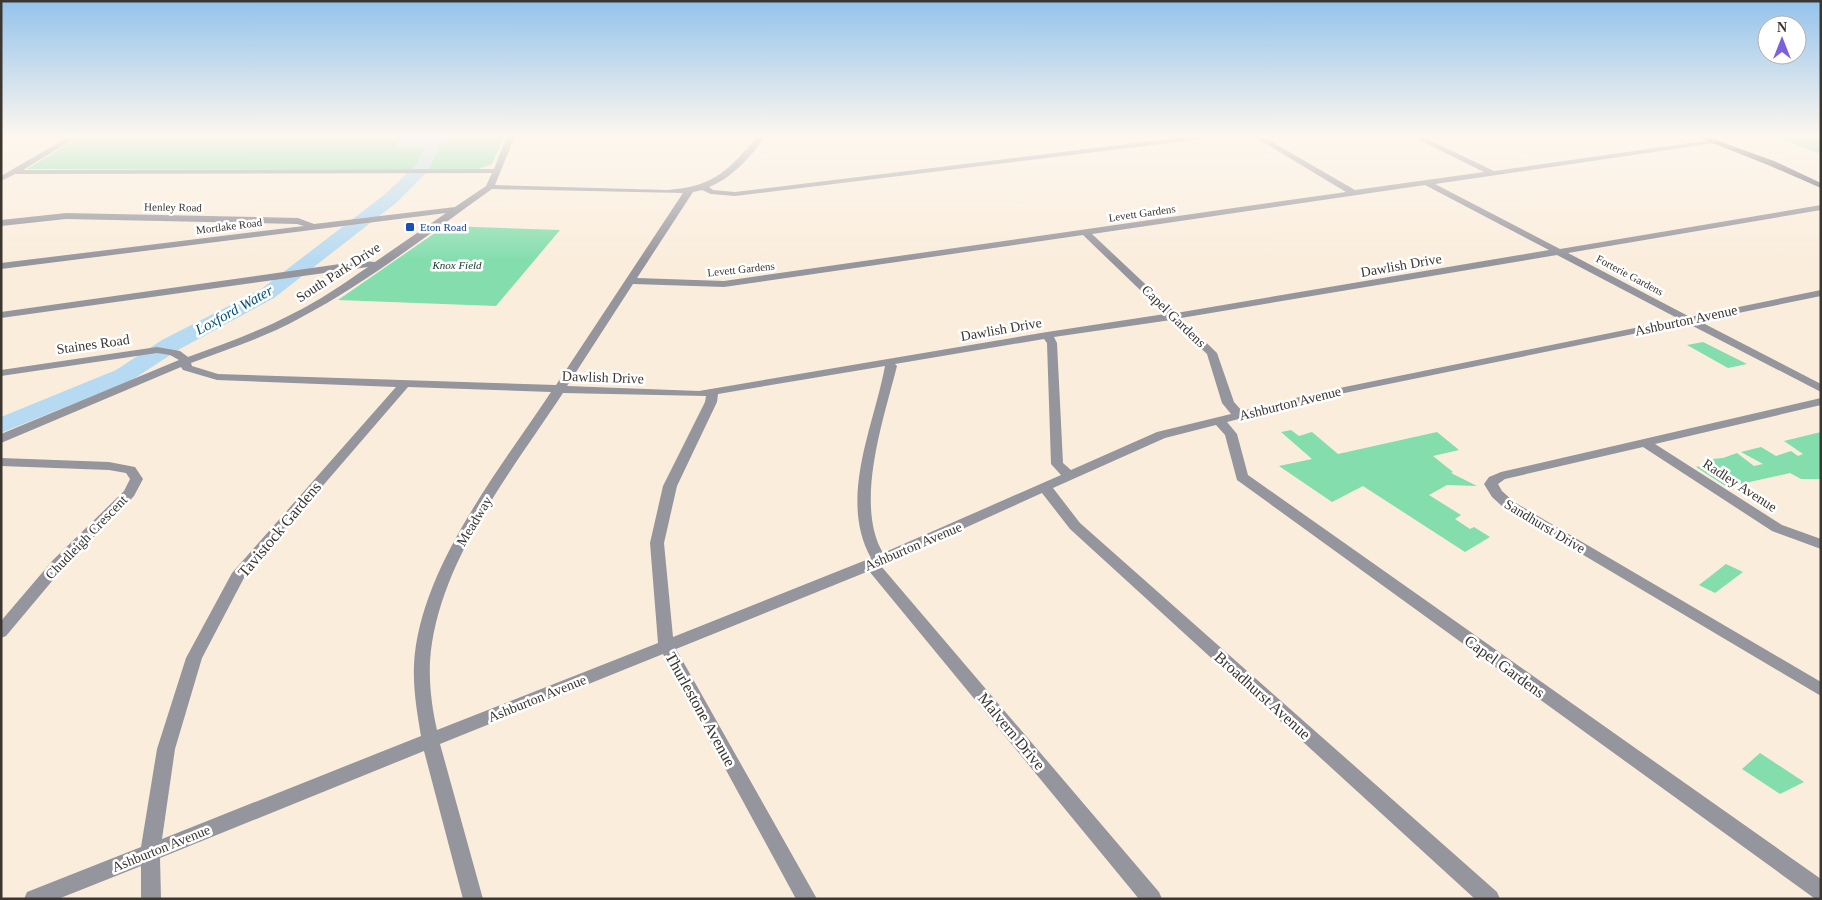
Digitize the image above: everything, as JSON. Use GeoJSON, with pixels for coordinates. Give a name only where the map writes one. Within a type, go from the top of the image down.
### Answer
{"type":"FeatureCollection","features":[{"type":"Feature","properties":{"kind":"main road"},"geometry":{"type":"LineString","coordinates":[[1804,178],[1821,186]]}},
{"type":"Feature","properties":{"kind":"street","name":"South Park Drive"},"geometry":{"type":"LineString","coordinates":[[1,438],[186,361],[256,335],[295,317],[331,297],[460,209],[490,187],[494,178]]}},
{"type":"Feature","properties":{"kind":"street"},"geometry":{"type":"LineString","coordinates":[[490,187],[668,192],[704,188],[723,178]]}},
{"type":"Feature","properties":{"kind":"street"},"geometry":{"type":"LineString","coordinates":[[704,188],[711,192],[735,194],[866,178]]}},
{"type":"Feature","properties":{"kind":"street"},"geometry":{"type":"LineString","coordinates":[[1328,178],[1354,193]]}},
{"type":"Feature","properties":{"kind":"street","name":"Levett Gardens"},"geometry":{"type":"LineString","coordinates":[[630,281],[724,284],[1460,178]]}},
{"type":"Feature","properties":{"kind":"street","name":"Forterie Gardens"},"geometry":{"type":"LineString","coordinates":[[1427,183],[1821,389]]}},
{"type":"Feature","properties":{"kind":"street","name":"Meadway"},"geometry":{"type":"LineString","coordinates":[[473,899],[430,741],[423,690],[424,646],[444,575],[464,534],[689,191]]}},
{"type":"Feature","properties":{"kind":"street","name":"Dawlish Drive"},"geometry":{"type":"LineString","coordinates":[[186,361],[187,368],[218,376],[712,393],[1047,335],[1174,316],[1558,252],[1821,206]]}},
{"type":"Feature","properties":{"kind":"street","name":"Mortlake Road"},"geometry":{"type":"LineString","coordinates":[[1,266],[460,209]]}},
{"type":"Feature","properties":{"kind":"street","name":"Henley Road"},"geometry":{"type":"LineString","coordinates":[[1,223],[66,216],[298,220],[314,227]]}},
{"type":"Feature","properties":{"kind":"street","name":"Capel Gardens"},"geometry":{"type":"LineString","coordinates":[[1086,232],[1212,353],[1228,403],[1238,415]]}},
{"type":"Feature","properties":{"kind":"street"},"geometry":{"type":"LineString","coordinates":[[1,315],[361,264],[376,265]]}},
{"type":"Feature","properties":{"kind":"street","name":"Ashburton Avenue"},"geometry":{"type":"LineString","coordinates":[[34,899],[876,562],[1161,435],[1320,395],[1821,292]]}},
{"type":"Feature","properties":{"kind":"street"},"geometry":{"type":"LineString","coordinates":[[1047,335],[1052,343],[1057,464],[1069,475]]}},
{"type":"Feature","properties":{"kind":"street","name":"Staines Road"},"geometry":{"type":"LineString","coordinates":[[1,373],[162,350],[182,355],[186,361]]}},
{"type":"Feature","properties":{"kind":"street","name":"Malvern Drive"},"geometry":{"type":"LineString","coordinates":[[889,363],[891,366],[868,468],[863,516],[866,534],[876,562],[1152,899]]}},
{"type":"Feature","properties":{"kind":"street","name":"Tavistock Gardens"},"geometry":{"type":"LineString","coordinates":[[151,899],[150,853],[166,749],[194,658],[239,573],[405,383]]}},
{"type":"Feature","properties":{"kind":"street","name":"Thurlestone Avenue"},"geometry":{"type":"LineString","coordinates":[[712,393],[711,402],[670,486],[657,543],[666,646],[807,899]]}},
{"type":"Feature","properties":{"kind":"street","name":"Sandhurst Drive"},"geometry":{"type":"LineString","coordinates":[[1821,401],[1501,476],[1491,484],[1496,494],[1509,505],[1821,690]]}},
{"type":"Feature","properties":{"kind":"street","name":"Capel Gardens"},"geometry":{"type":"LineString","coordinates":[[1218,420],[1232,434],[1242,477],[1821,891]]}},
{"type":"Feature","properties":{"kind":"street","name":"Radley Avenue"},"geometry":{"type":"LineString","coordinates":[[1646,443],[1777,528],[1821,544]]}},
{"type":"Feature","properties":{"kind":"street","name":"Chudleigh Crescent"},"geometry":{"type":"LineString","coordinates":[[1,462],[108,466],[130,470],[137,479],[129,493],[58,564],[1,632]]}},
{"type":"Feature","properties":{"kind":"street","name":"Broadhurst Avenue"},"geometry":{"type":"LineString","coordinates":[[1043,487],[1053,496],[1075,526],[1490,899]]}},
{"type":"Feature","properties":{"kind":"green space","name":"Knox Field"},"geometry":{"type":"Polygon","coordinates":[[[445,226],[560,230],[496,306],[338,300],[445,226]]]}},
{"type":"Feature","properties":{"kind":"green space"},"geometry":{"type":"Polygon","coordinates":[[[1703,342],[1747,364],[1728,368],[1687,345],[1703,342]]]}},
{"type":"Feature","properties":{"kind":"green space"},"geometry":{"type":"Polygon","coordinates":[[[1291,430],[1299,436],[1312,432],[1338,454],[1437,432],[1459,450],[1433,456],[1453,472],[1451,473],[1477,486],[1447,485],[1429,495],[1461,515],[1455,519],[1470,529],[1474,527],[1490,537],[1465,552],[1363,486],[1332,502],[1279,466],[1312,459],[1281,432],[1291,430]]]}},
{"type":"Feature","properties":{"kind":"green space"},"geometry":{"type":"Polygon","coordinates":[[[1821,432],[1821,479],[1801,479],[1790,473],[1727,487],[1696,467],[1710,464],[1708,462],[1713,461],[1712,459],[1723,458],[1737,453],[1754,466],[1763,464],[1741,452],[1761,447],[1776,456],[1791,451],[1798,456],[1803,454],[1784,441],[1821,432]]]}},
{"type":"Feature","properties":{"kind":"green space"},"geometry":{"type":"Polygon","coordinates":[[[1726,564],[1743,572],[1715,593],[1699,585],[1726,564]]]}},
{"type":"Feature","properties":{"kind":"green space"},"geometry":{"type":"Polygon","coordinates":[[[1760,753],[1804,782],[1780,794],[1742,769],[1760,753]]]}},
{"type":"Feature","properties":{"kind":"waterway","name":"Loxford Water"},"geometry":{"type":"LineString","coordinates":[[1,426],[124,375],[170,345],[267,294],[390,199],[412,178]]}},
{"type":"Feature","properties":{"kind":"place","name":"Eton Road"},"geometry":{"type":"Point","coordinates":[410,227]}}]}
